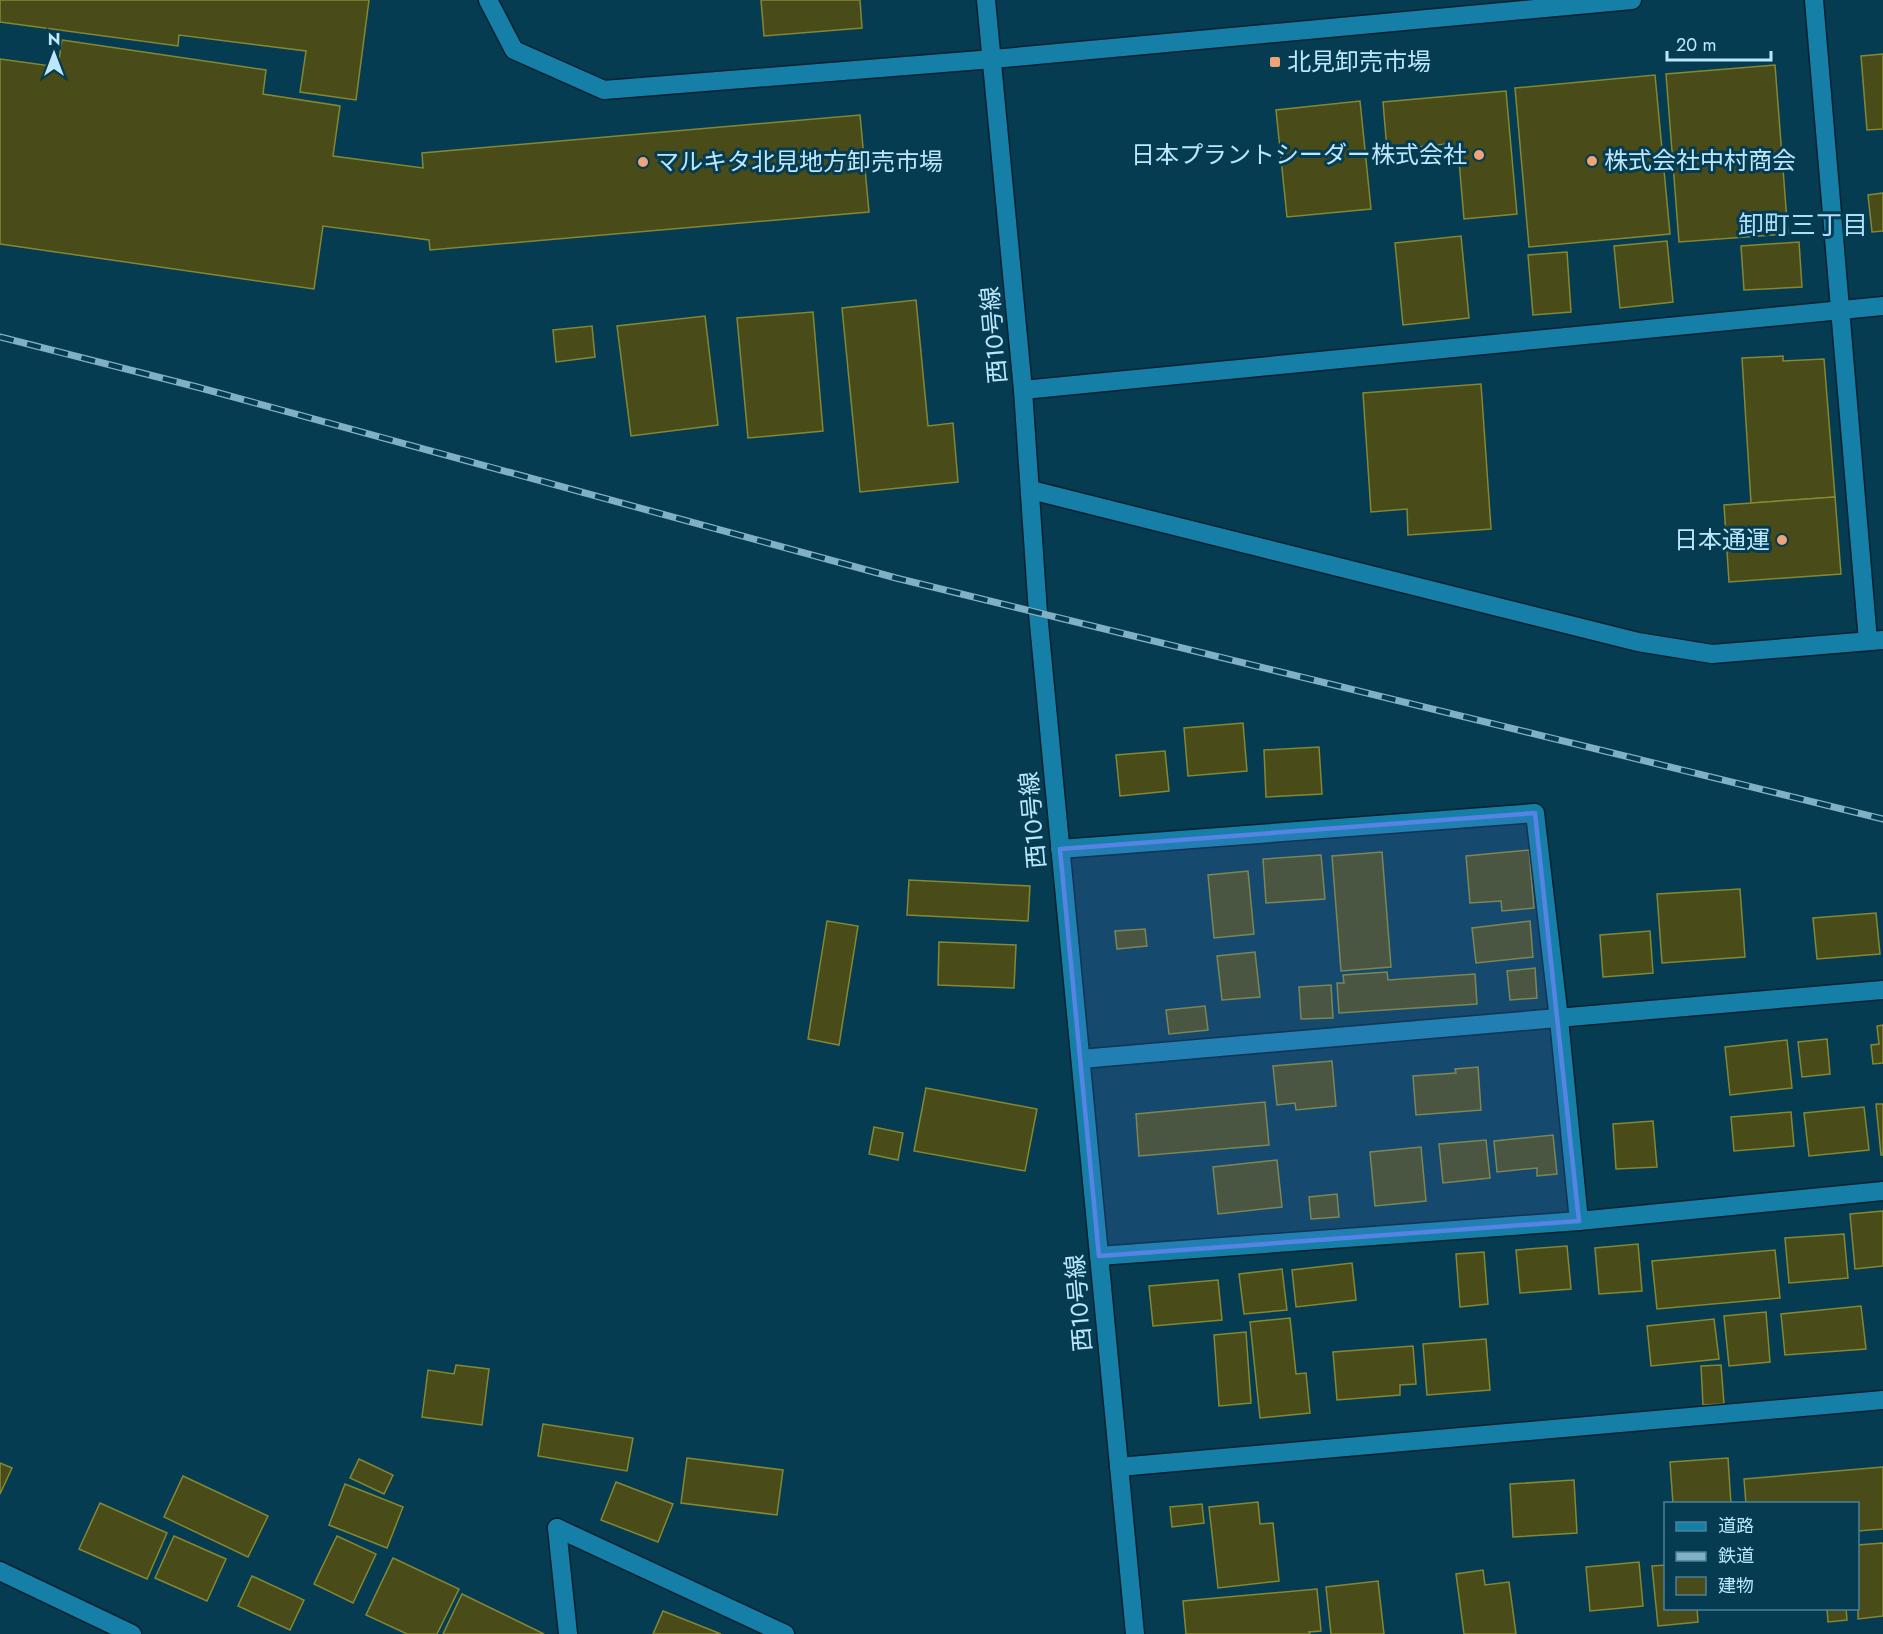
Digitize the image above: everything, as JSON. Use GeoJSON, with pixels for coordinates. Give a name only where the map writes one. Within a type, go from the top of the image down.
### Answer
{"type":"FeatureCollection","features":[{"type":"Feature","properties":{"kind":"street"},"geometry":{"type":"LineString","coordinates":[[488,0],[514,50],[604,90],[993,59],[1632,0]]}},
{"type":"Feature","properties":{"kind":"street","name":"西10号線"},"geometry":{"type":"LineString","coordinates":[[986,0],[1023,390],[1038,613],[1135,1634]]}},
{"type":"Feature","properties":{"kind":"street"},"geometry":{"type":"LineString","coordinates":[[1031,490],[1638,642],[1712,654],[1876,641],[1839,310],[1814,0]]}},
{"type":"Feature","properties":{"kind":"street"},"geometry":{"type":"LineString","coordinates":[[1023,390],[1883,306]]}},
{"type":"Feature","properties":{"kind":"street"},"geometry":{"type":"LineString","coordinates":[[1060,849],[1535,813],[1579,1221]]}},
{"type":"Feature","properties":{"kind":"street"},"geometry":{"type":"LineString","coordinates":[[1081,1059],[1883,990]]}},
{"type":"Feature","properties":{"kind":"street"},"geometry":{"type":"LineString","coordinates":[[1099,1256],[1579,1221],[1883,1191]]}},
{"type":"Feature","properties":{"kind":"street"},"geometry":{"type":"LineString","coordinates":[[1119,1467],[1883,1400]]}},
{"type":"Feature","properties":{"kind":"street"},"geometry":{"type":"LineString","coordinates":[[568,1634],[557,1528],[785,1634]]}},
{"type":"Feature","properties":{"kind":"street"},"geometry":{"type":"LineString","coordinates":[[0,1571],[132,1634]]}},
{"type":"Feature","properties":{"kind":"highlighted area"},"geometry":{"type":"Polygon","coordinates":[[[1535,813],[1579,1221],[1099,1256],[1060,849],[1535,813]]]}},
{"type":"Feature","properties":{"kind":"building"},"geometry":{"type":"Polygon","coordinates":[[[0,0],[369,0],[356,100],[300,92],[306,51],[179,35],[178,46],[0,22],[0,0]]]}},
{"type":"Feature","properties":{"kind":"building"},"geometry":{"type":"Polygon","coordinates":[[[761,0],[860,0],[862,28],[764,36],[761,0]]]}},
{"type":"Feature","properties":{"kind":"building","name":"マルキタ北見地方卸売市場"},"geometry":{"type":"Polygon","coordinates":[[[62,40],[266,70],[263,94],[340,106],[333,156],[423,168],[422,153],[860,115],[869,212],[430,250],[429,240],[323,226],[314,289],[0,244],[0,59],[58,67],[62,40]]]}},
{"type":"Feature","properties":{"kind":"building"},"geometry":{"type":"Polygon","coordinates":[[[1883,54],[1883,129],[1867,130],[1861,56],[1883,54]]]}},
{"type":"Feature","properties":{"kind":"building"},"geometry":{"type":"Polygon","coordinates":[[[1775,65],[1788,234],[1679,242],[1666,74],[1775,65]]]}},
{"type":"Feature","properties":{"kind":"building","name":"株式会社中村商会"},"geometry":{"type":"Polygon","coordinates":[[[1655,75],[1670,234],[1529,247],[1515,88],[1655,75]]]}},
{"type":"Feature","properties":{"kind":"building","name":"日本プラントシーダー株式会社"},"geometry":{"type":"Polygon","coordinates":[[[1506,91],[1517,214],[1464,219],[1459,161],[1448,162],[1446,144],[1387,150],[1383,102],[1506,91]]]}},
{"type":"Feature","properties":{"kind":"building"},"geometry":{"type":"Polygon","coordinates":[[[1360,101],[1371,209],[1287,217],[1276,110],[1360,101]]]}},
{"type":"Feature","properties":{"kind":"building"},"geometry":{"type":"Polygon","coordinates":[[[1883,193],[1883,231],[1872,232],[1868,195],[1883,193]]]}},
{"type":"Feature","properties":{"kind":"building"},"geometry":{"type":"Polygon","coordinates":[[[1461,236],[1469,318],[1403,325],[1395,243],[1461,236]]]}},
{"type":"Feature","properties":{"kind":"building"},"geometry":{"type":"Polygon","coordinates":[[[1667,241],[1673,302],[1620,308],[1614,246],[1667,241]]]}},
{"type":"Feature","properties":{"kind":"building"},"geometry":{"type":"Polygon","coordinates":[[[1799,242],[1802,287],[1744,290],[1741,246],[1799,242]]]}},
{"type":"Feature","properties":{"kind":"building"},"geometry":{"type":"Polygon","coordinates":[[[1567,252],[1571,312],[1533,315],[1528,255],[1567,252]]]}},
{"type":"Feature","properties":{"kind":"building"},"geometry":{"type":"Polygon","coordinates":[[[916,300],[928,426],[953,423],[958,482],[860,492],[842,308],[916,300]]]}},
{"type":"Feature","properties":{"kind":"building"},"geometry":{"type":"Polygon","coordinates":[[[813,312],[823,431],[748,438],[737,318],[813,312]]]}},
{"type":"Feature","properties":{"kind":"building"},"geometry":{"type":"Polygon","coordinates":[[[705,316],[718,425],[631,436],[617,326],[705,316]]]}},
{"type":"Feature","properties":{"kind":"building"},"geometry":{"type":"Polygon","coordinates":[[[592,326],[595,357],[556,362],[553,330],[592,326]]]}},
{"type":"Feature","properties":{"kind":"building"},"geometry":{"type":"Polygon","coordinates":[[[1783,356],[1783,361],[1824,359],[1835,497],[1751,503],[1742,358],[1783,356]]]}},
{"type":"Feature","properties":{"kind":"building"},"geometry":{"type":"Polygon","coordinates":[[[1481,384],[1491,529],[1408,535],[1407,509],[1371,512],[1363,393],[1481,384]]]}},
{"type":"Feature","properties":{"kind":"building","name":"日本通運"},"geometry":{"type":"Polygon","coordinates":[[[1835,497],[1841,574],[1729,582],[1724,505],[1835,497]]]}},
{"type":"Feature","properties":{"kind":"building"},"geometry":{"type":"Polygon","coordinates":[[[1243,723],[1247,771],[1188,776],[1184,728],[1243,723]]]}},
{"type":"Feature","properties":{"kind":"building"},"geometry":{"type":"Polygon","coordinates":[[[1319,747],[1322,794],[1266,797],[1264,750],[1319,747]]]}},
{"type":"Feature","properties":{"kind":"building"},"geometry":{"type":"Polygon","coordinates":[[[1165,751],[1169,791],[1120,796],[1116,755],[1165,751]]]}},
{"type":"Feature","properties":{"kind":"building"},"geometry":{"type":"Polygon","coordinates":[[[1529,850],[1534,908],[1502,911],[1501,901],[1470,903],[1466,856],[1529,850]]]}},
{"type":"Feature","properties":{"kind":"building"},"geometry":{"type":"Polygon","coordinates":[[[1382,852],[1391,967],[1341,971],[1332,856],[1382,852]]]}},
{"type":"Feature","properties":{"kind":"building"},"geometry":{"type":"Polygon","coordinates":[[[1321,855],[1325,899],[1266,903],[1263,859],[1321,855]]]}},
{"type":"Feature","properties":{"kind":"building"},"geometry":{"type":"Polygon","coordinates":[[[1248,871],[1254,934],[1214,938],[1208,875],[1248,871]]]}},
{"type":"Feature","properties":{"kind":"building"},"geometry":{"type":"Polygon","coordinates":[[[909,880],[1030,886],[1028,921],[907,915],[909,880]]]}},
{"type":"Feature","properties":{"kind":"building"},"geometry":{"type":"Polygon","coordinates":[[[1740,889],[1745,957],[1662,963],[1657,894],[1740,889]]]}},
{"type":"Feature","properties":{"kind":"building"},"geometry":{"type":"Polygon","coordinates":[[[1876,913],[1880,954],[1817,959],[1813,918],[1876,913]]]}},
{"type":"Feature","properties":{"kind":"building"},"geometry":{"type":"Polygon","coordinates":[[[827,921],[858,926],[839,1045],[808,1039],[827,921]]]}},
{"type":"Feature","properties":{"kind":"building"},"geometry":{"type":"Polygon","coordinates":[[[1530,921],[1533,957],[1476,963],[1472,928],[1530,921]]]}},
{"type":"Feature","properties":{"kind":"building"},"geometry":{"type":"Polygon","coordinates":[[[1145,929],[1147,946],[1117,949],[1115,931],[1145,929]]]}},
{"type":"Feature","properties":{"kind":"building"},"geometry":{"type":"Polygon","coordinates":[[[1650,931],[1653,973],[1603,977],[1600,935],[1650,931]]]}},
{"type":"Feature","properties":{"kind":"building"},"geometry":{"type":"Polygon","coordinates":[[[939,942],[1016,945],[1014,988],[938,985],[939,942]]]}},
{"type":"Feature","properties":{"kind":"building"},"geometry":{"type":"Polygon","coordinates":[[[1255,952],[1260,997],[1222,1000],[1217,956],[1255,952]]]}},
{"type":"Feature","properties":{"kind":"building"},"geometry":{"type":"Polygon","coordinates":[[[1535,968],[1537,998],[1510,1000],[1507,971],[1535,968]]]}},
{"type":"Feature","properties":{"kind":"building"},"geometry":{"type":"Polygon","coordinates":[[[1387,972],[1388,980],[1475,974],[1477,1004],[1339,1013],[1337,983],[1344,983],[1343,975],[1387,972]]]}},
{"type":"Feature","properties":{"kind":"building"},"geometry":{"type":"Polygon","coordinates":[[[1331,985],[1333,1018],[1301,1019],[1299,987],[1331,985]]]}},
{"type":"Feature","properties":{"kind":"building"},"geometry":{"type":"Polygon","coordinates":[[[1205,1006],[1208,1030],[1169,1034],[1166,1010],[1205,1006]]]}},
{"type":"Feature","properties":{"kind":"building"},"geometry":{"type":"Polygon","coordinates":[[[1883,1025],[1883,1063],[1873,1064],[1871,1045],[1879,1044],[1877,1026],[1883,1025]]]}},
{"type":"Feature","properties":{"kind":"building"},"geometry":{"type":"Polygon","coordinates":[[[1827,1039],[1830,1074],[1802,1077],[1798,1042],[1827,1039]]]}},
{"type":"Feature","properties":{"kind":"building"},"geometry":{"type":"Polygon","coordinates":[[[1787,1040],[1792,1088],[1730,1095],[1725,1047],[1787,1040]]]}},
{"type":"Feature","properties":{"kind":"building"},"geometry":{"type":"Polygon","coordinates":[[[1332,1061],[1336,1106],[1296,1110],[1295,1103],[1277,1105],[1273,1066],[1332,1061]]]}},
{"type":"Feature","properties":{"kind":"building"},"geometry":{"type":"Polygon","coordinates":[[[1478,1067],[1481,1110],[1416,1115],[1413,1076],[1456,1073],[1455,1069],[1478,1067]]]}},
{"type":"Feature","properties":{"kind":"building"},"geometry":{"type":"Polygon","coordinates":[[[926,1088],[1037,1109],[1025,1171],[914,1151],[926,1088]]]}},
{"type":"Feature","properties":{"kind":"building"},"geometry":{"type":"Polygon","coordinates":[[[1265,1102],[1269,1145],[1139,1156],[1136,1114],[1265,1102]]]}},
{"type":"Feature","properties":{"kind":"building"},"geometry":{"type":"Polygon","coordinates":[[[1876,1104],[1883,1104],[1883,1155],[1881,1155],[1876,1104]]]}},
{"type":"Feature","properties":{"kind":"building"},"geometry":{"type":"Polygon","coordinates":[[[1864,1107],[1869,1150],[1809,1156],[1804,1113],[1864,1107]]]}},
{"type":"Feature","properties":{"kind":"building"},"geometry":{"type":"Polygon","coordinates":[[[1791,1112],[1794,1146],[1734,1151],[1731,1117],[1791,1112]]]}},
{"type":"Feature","properties":{"kind":"building"},"geometry":{"type":"Polygon","coordinates":[[[1653,1121],[1657,1167],[1616,1169],[1613,1124],[1653,1121]]]}},
{"type":"Feature","properties":{"kind":"building"},"geometry":{"type":"Polygon","coordinates":[[[874,1127],[903,1133],[898,1160],[869,1154],[874,1127]]]}},
{"type":"Feature","properties":{"kind":"building"},"geometry":{"type":"Polygon","coordinates":[[[1553,1135],[1557,1174],[1537,1176],[1537,1168],[1497,1172],[1494,1141],[1553,1135]]]}},
{"type":"Feature","properties":{"kind":"building"},"geometry":{"type":"Polygon","coordinates":[[[1486,1140],[1490,1178],[1443,1183],[1439,1144],[1486,1140]]]}},
{"type":"Feature","properties":{"kind":"building"},"geometry":{"type":"Polygon","coordinates":[[[1421,1147],[1426,1201],[1375,1206],[1370,1152],[1421,1147]]]}},
{"type":"Feature","properties":{"kind":"building"},"geometry":{"type":"Polygon","coordinates":[[[1277,1160],[1282,1207],[1218,1214],[1213,1167],[1277,1160]]]}},
{"type":"Feature","properties":{"kind":"building"},"geometry":{"type":"Polygon","coordinates":[[[1337,1194],[1339,1217],[1311,1219],[1309,1197],[1337,1194]]]}},
{"type":"Feature","properties":{"kind":"building"},"geometry":{"type":"Polygon","coordinates":[[[1883,1211],[1883,1266],[1855,1269],[1850,1214],[1883,1211]]]}},
{"type":"Feature","properties":{"kind":"building"},"geometry":{"type":"Polygon","coordinates":[[[1844,1234],[1848,1278],[1789,1283],[1785,1238],[1844,1234]]]}},
{"type":"Feature","properties":{"kind":"building"},"geometry":{"type":"Polygon","coordinates":[[[1638,1244],[1642,1291],[1599,1294],[1595,1248],[1638,1244]]]}},
{"type":"Feature","properties":{"kind":"building"},"geometry":{"type":"Polygon","coordinates":[[[1567,1246],[1571,1289],[1520,1293],[1516,1250],[1567,1246]]]}},
{"type":"Feature","properties":{"kind":"building"},"geometry":{"type":"Polygon","coordinates":[[[1775,1250],[1780,1298],[1657,1309],[1652,1261],[1775,1250]]]}},
{"type":"Feature","properties":{"kind":"building"},"geometry":{"type":"Polygon","coordinates":[[[1484,1252],[1488,1304],[1460,1307],[1456,1254],[1484,1252]]]}},
{"type":"Feature","properties":{"kind":"building"},"geometry":{"type":"Polygon","coordinates":[[[1352,1263],[1356,1300],[1296,1307],[1292,1270],[1352,1263]]]}},
{"type":"Feature","properties":{"kind":"building"},"geometry":{"type":"Polygon","coordinates":[[[1282,1269],[1287,1310],[1244,1314],[1239,1274],[1282,1269]]]}},
{"type":"Feature","properties":{"kind":"building"},"geometry":{"type":"Polygon","coordinates":[[[1218,1280],[1222,1320],[1153,1326],[1149,1286],[1218,1280]]]}},
{"type":"Feature","properties":{"kind":"building"},"geometry":{"type":"Polygon","coordinates":[[[1861,1306],[1866,1349],[1785,1355],[1781,1314],[1861,1306]]]}},
{"type":"Feature","properties":{"kind":"building"},"geometry":{"type":"Polygon","coordinates":[[[1766,1312],[1770,1362],[1729,1366],[1724,1316],[1766,1312]]]}},
{"type":"Feature","properties":{"kind":"building"},"geometry":{"type":"Polygon","coordinates":[[[1290,1318],[1296,1374],[1306,1373],[1310,1413],[1260,1418],[1250,1322],[1290,1318]]]}},
{"type":"Feature","properties":{"kind":"building"},"geometry":{"type":"Polygon","coordinates":[[[1714,1319],[1719,1359],[1651,1366],[1647,1326],[1714,1319]]]}},
{"type":"Feature","properties":{"kind":"building"},"geometry":{"type":"Polygon","coordinates":[[[1246,1332],[1251,1403],[1219,1406],[1214,1335],[1246,1332]]]}},
{"type":"Feature","properties":{"kind":"building"},"geometry":{"type":"Polygon","coordinates":[[[1486,1339],[1490,1390],[1427,1395],[1423,1344],[1486,1339]]]}},
{"type":"Feature","properties":{"kind":"building"},"geometry":{"type":"Polygon","coordinates":[[[1413,1346],[1416,1384],[1400,1385],[1400,1395],[1337,1400],[1333,1352],[1413,1346]]]}},
{"type":"Feature","properties":{"kind":"building"},"geometry":{"type":"Polygon","coordinates":[[[456,1365],[489,1369],[482,1425],[422,1417],[428,1370],[454,1374],[456,1365]]]}},
{"type":"Feature","properties":{"kind":"building"},"geometry":{"type":"Polygon","coordinates":[[[1721,1365],[1724,1404],[1703,1405],[1701,1366],[1721,1365]]]}},
{"type":"Feature","properties":{"kind":"building"},"geometry":{"type":"Polygon","coordinates":[[[543,1424],[633,1438],[627,1471],[538,1456],[543,1424]]]}},
{"type":"Feature","properties":{"kind":"building"},"geometry":{"type":"Polygon","coordinates":[[[687,1458],[783,1470],[777,1515],[681,1503],[687,1458]]]}},
{"type":"Feature","properties":{"kind":"building"},"geometry":{"type":"Polygon","coordinates":[[[1728,1458],[1731,1502],[1673,1502],[1670,1462],[1728,1458]]]}},
{"type":"Feature","properties":{"kind":"building"},"geometry":{"type":"Polygon","coordinates":[[[359,1459],[393,1475],[384,1494],[350,1478],[359,1459]]]}},
{"type":"Feature","properties":{"kind":"building"},"geometry":{"type":"Polygon","coordinates":[[[0,1463],[12,1468],[0,1494],[0,1463]]]}},
{"type":"Feature","properties":{"kind":"building"},"geometry":{"type":"Polygon","coordinates":[[[1883,1467],[1883,1529],[1859,1531],[1859,1502],[1746,1502],[1744,1479],[1883,1467]]]}},
{"type":"Feature","properties":{"kind":"building"},"geometry":{"type":"Polygon","coordinates":[[[183,1476],[268,1516],[248,1557],[164,1517],[183,1476]]]}},
{"type":"Feature","properties":{"kind":"building"},"geometry":{"type":"Polygon","coordinates":[[[1574,1480],[1577,1533],[1513,1537],[1510,1484],[1574,1480]]]}},
{"type":"Feature","properties":{"kind":"building"},"geometry":{"type":"Polygon","coordinates":[[[616,1482],[673,1504],[658,1542],[601,1520],[616,1482]]]}},
{"type":"Feature","properties":{"kind":"building"},"geometry":{"type":"Polygon","coordinates":[[[345,1484],[403,1507],[387,1548],[329,1525],[345,1484]]]}},
{"type":"Feature","properties":{"kind":"building"},"geometry":{"type":"Polygon","coordinates":[[[1258,1502],[1260,1524],[1273,1523],[1279,1581],[1218,1588],[1209,1507],[1258,1502]]]}},
{"type":"Feature","properties":{"kind":"building"},"geometry":{"type":"Polygon","coordinates":[[[100,1503],[167,1533],[147,1579],[79,1549],[100,1503]]]}},
{"type":"Feature","properties":{"kind":"building"},"geometry":{"type":"Polygon","coordinates":[[[1202,1504],[1204,1523],[1172,1527],[1170,1507],[1202,1504]]]}},
{"type":"Feature","properties":{"kind":"building"},"geometry":{"type":"Polygon","coordinates":[[[174,1536],[226,1559],[207,1601],[155,1578],[174,1536]]]}},
{"type":"Feature","properties":{"kind":"building"},"geometry":{"type":"Polygon","coordinates":[[[337,1536],[376,1554],[353,1603],[314,1584],[337,1536]]]}},
{"type":"Feature","properties":{"kind":"building"},"geometry":{"type":"Polygon","coordinates":[[[1883,1543],[1883,1616],[1858,1619],[1859,1545],[1883,1543]]]}},
{"type":"Feature","properties":{"kind":"building"},"geometry":{"type":"Polygon","coordinates":[[[393,1558],[459,1589],[437,1634],[407,1634],[366,1615],[393,1558]]]}},
{"type":"Feature","properties":{"kind":"building"},"geometry":{"type":"Polygon","coordinates":[[[1639,1562],[1643,1606],[1590,1611],[1586,1567],[1639,1562]]]}},
{"type":"Feature","properties":{"kind":"building"},"geometry":{"type":"Polygon","coordinates":[[[1664,1565],[1664,1610],[1697,1610],[1698,1622],[1658,1626],[1652,1566],[1664,1565]]]}},
{"type":"Feature","properties":{"kind":"building"},"geometry":{"type":"Polygon","coordinates":[[[1483,1570],[1485,1585],[1509,1582],[1516,1634],[1464,1634],[1456,1574],[1483,1570]]]}},
{"type":"Feature","properties":{"kind":"building"},"geometry":{"type":"Polygon","coordinates":[[[252,1576],[304,1600],[290,1630],[238,1606],[252,1576]]]}},
{"type":"Feature","properties":{"kind":"building"},"geometry":{"type":"Polygon","coordinates":[[[1378,1581],[1384,1634],[1331,1634],[1326,1587],[1378,1581]]]}},
{"type":"Feature","properties":{"kind":"building"},"geometry":{"type":"Polygon","coordinates":[[[1317,1589],[1321,1631],[1309,1632],[1310,1634],[1186,1634],[1183,1601],[1317,1589]]]}},
{"type":"Feature","properties":{"kind":"building"},"geometry":{"type":"Polygon","coordinates":[[[462,1594],[544,1634],[443,1634],[462,1594]]]}},
{"type":"Feature","properties":{"kind":"building"},"geometry":{"type":"Polygon","coordinates":[[[1827,1610],[1846,1610],[1847,1620],[1828,1622],[1827,1610]]]}},
{"type":"Feature","properties":{"kind":"building"},"geometry":{"type":"Polygon","coordinates":[[[663,1611],[721,1634],[653,1634],[663,1611]]]}},
{"type":"Feature","properties":{"kind":"railway"},"geometry":{"type":"LineString","coordinates":[[0,337],[197,387],[896,578],[1883,819]]}},
{"type":"Feature","properties":{"kind":"place","name":"北見卸売市場"},"geometry":{"type":"Point","coordinates":[1275,62]}},
{"type":"Feature","properties":{"kind":"place","name":"日本プラントシーダー株式会社"},"geometry":{"type":"Point","coordinates":[1479,155]}},
{"type":"Feature","properties":{"kind":"place","name":"株式会社中村商会"},"geometry":{"type":"Point","coordinates":[1592,161]}},
{"type":"Feature","properties":{"kind":"place","name":"マルキタ北見地方卸売市場"},"geometry":{"type":"Point","coordinates":[643,162]}},
{"type":"Feature","properties":{"kind":"place","name":"日本通運"},"geometry":{"type":"Point","coordinates":[1782,540]}},
{"type":"Feature","properties":{"kind":"district","name":"卸町三丁目"},"geometry":{"type":"Point","coordinates":[1803,225]}}]}
